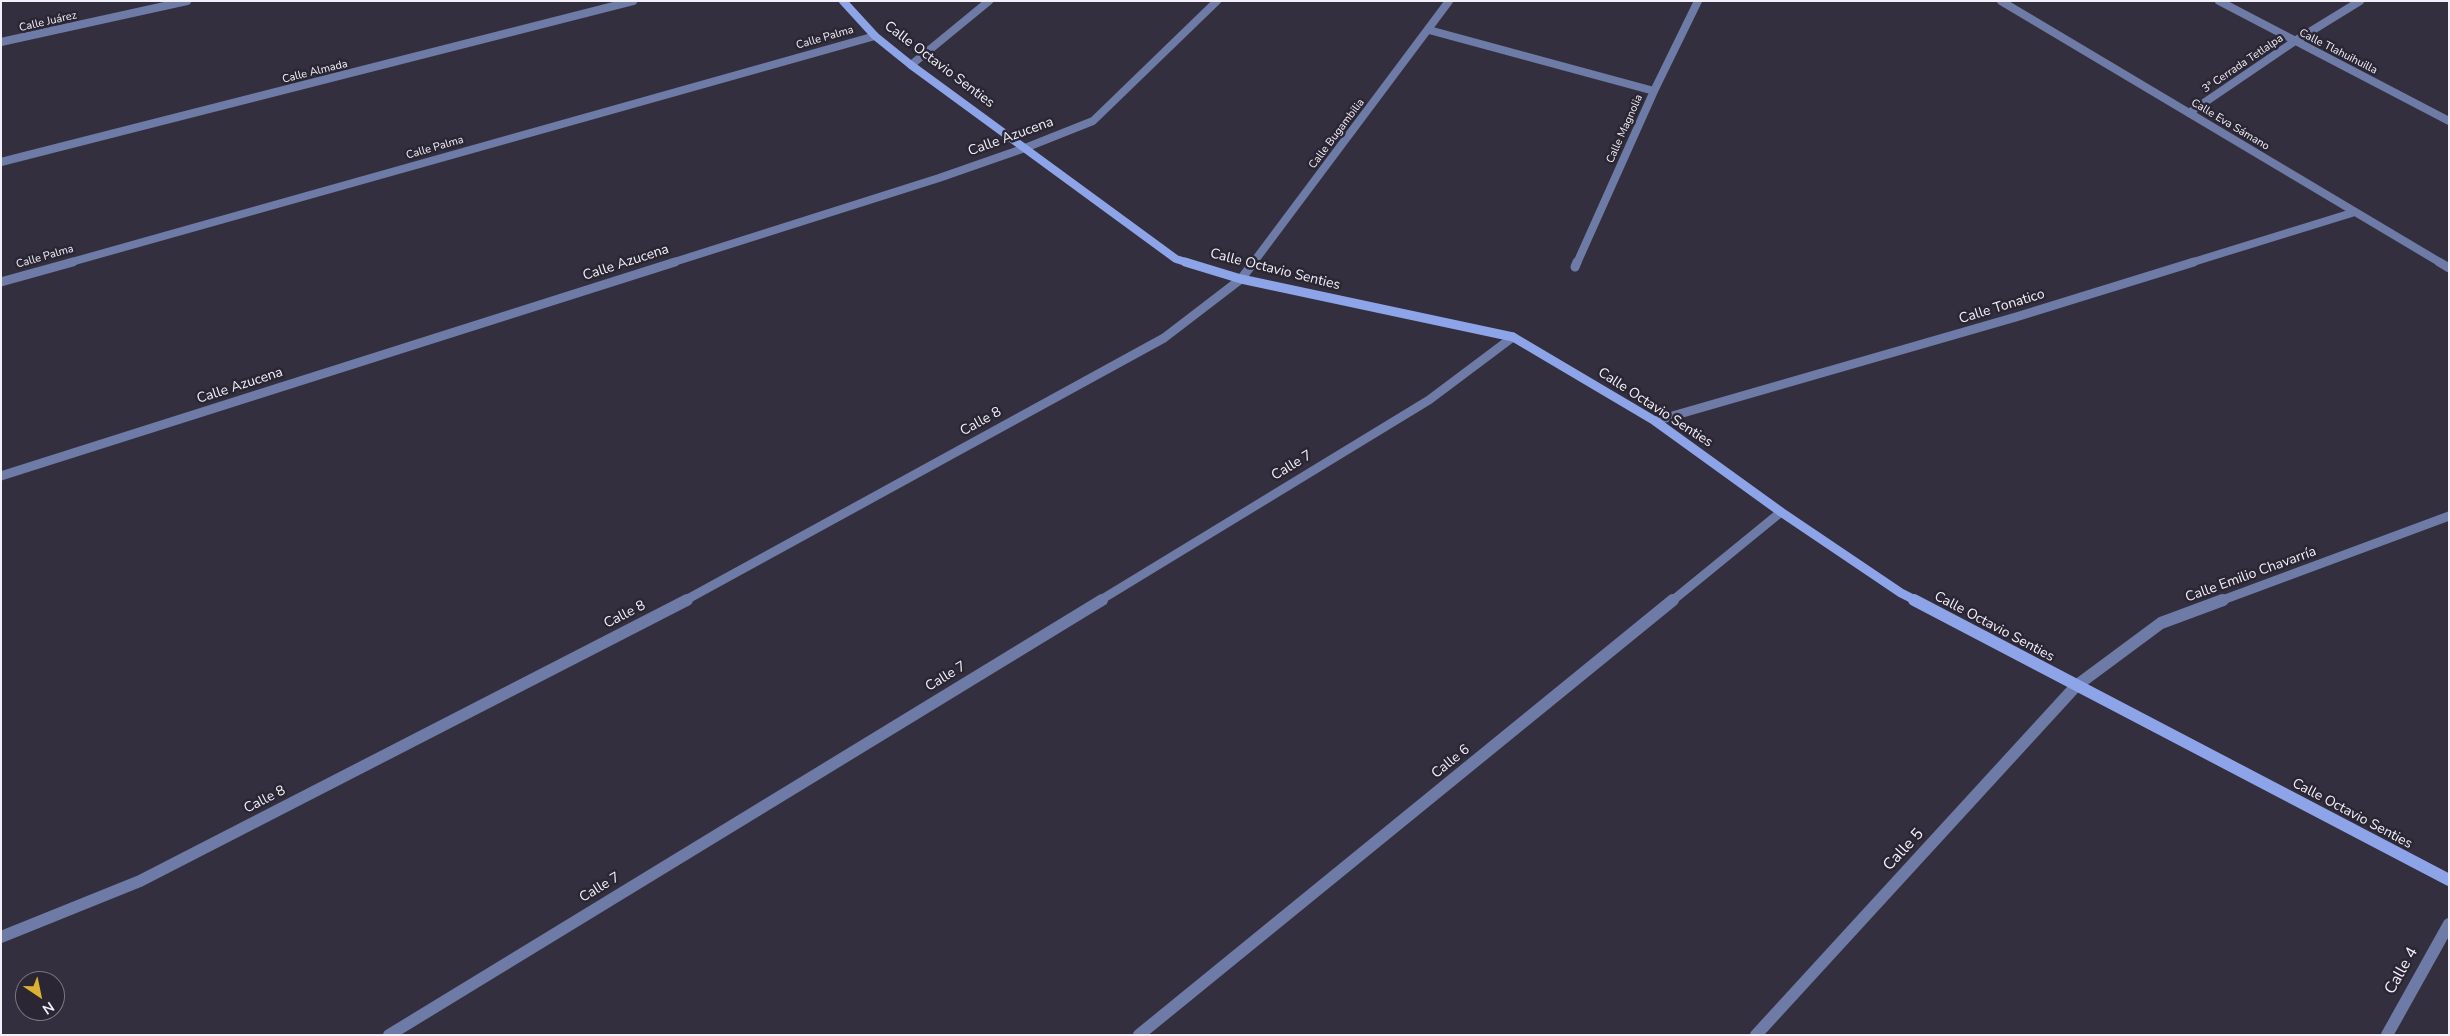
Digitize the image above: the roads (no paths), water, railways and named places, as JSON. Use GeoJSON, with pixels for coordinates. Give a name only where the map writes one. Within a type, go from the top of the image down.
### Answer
{"type":"FeatureCollection","features":[{"type":"Feature","properties":{"kind":"street","name":"Calle Juárez"},"geometry":{"type":"LineString","coordinates":[[1,42],[186,1]]}},
{"type":"Feature","properties":{"kind":"street","name":"Calle Almada"},"geometry":{"type":"LineString","coordinates":[[1,162],[633,1]]}},
{"type":"Feature","properties":{"kind":"street","name":"Calle Octavio Senties"},"geometry":{"type":"LineString","coordinates":[[843,1],[876,36],[911,65],[1176,258],[1242,279],[1513,337],[1560,363],[1655,421],[1781,512],[1901,593],[2449,880]]}},
{"type":"Feature","properties":{"kind":"street"},"geometry":{"type":"LineString","coordinates":[[911,65],[989,1]]}},
{"type":"Feature","properties":{"kind":"street","name":"Calle Azucena"},"geometry":{"type":"LineString","coordinates":[[1,476],[939,178],[1026,148],[1093,121],[1217,1]]}},
{"type":"Feature","properties":{"kind":"street","name":"Calle Bugambilia"},"geometry":{"type":"LineString","coordinates":[[1242,279],[1449,1]]}},
{"type":"Feature","properties":{"kind":"street","name":"Calle Magnolia"},"geometry":{"type":"LineString","coordinates":[[1575,267],[1654,91],[1698,1]]}},
{"type":"Feature","properties":{"kind":"street","name":"Calle Eva Sámano"},"geometry":{"type":"LineString","coordinates":[[2001,1],[2449,268]]}},
{"type":"Feature","properties":{"kind":"street","name":"Calle Tlahuihuilla"},"geometry":{"type":"LineString","coordinates":[[2219,1],[2449,121]]}},
{"type":"Feature","properties":{"kind":"street","name":"3ª Cerrada Tetlalpa"},"geometry":{"type":"LineString","coordinates":[[2189,113],[2295,41],[2360,1]]}},
{"type":"Feature","properties":{"kind":"street"},"geometry":{"type":"LineString","coordinates":[[1429,30],[1654,91]]}},
{"type":"Feature","properties":{"kind":"street","name":"Calle Palma"},"geometry":{"type":"LineString","coordinates":[[1,282],[876,36]]}},
{"type":"Feature","properties":{"kind":"street","name":"Calle Tonatico"},"geometry":{"type":"LineString","coordinates":[[1655,421],[2016,317],[2355,212]]}},
{"type":"Feature","properties":{"kind":"street","name":"Calle 8"},"geometry":{"type":"LineString","coordinates":[[1,937],[140,881],[710,588],[1164,338],[1242,279]]}},
{"type":"Feature","properties":{"kind":"street","name":"Calle 7"},"geometry":{"type":"LineString","coordinates":[[389,1035],[1429,400],[1513,337]]}},
{"type":"Feature","properties":{"kind":"street","name":"Calle 6"},"geometry":{"type":"LineString","coordinates":[[1139,1035],[1781,512]]}},
{"type":"Feature","properties":{"kind":"street","name":"Calle Emilio Chavarría"},"geometry":{"type":"LineString","coordinates":[[2076,686],[2161,623],[2449,516]]}},
{"type":"Feature","properties":{"kind":"street","name":"Calle 5"},"geometry":{"type":"LineString","coordinates":[[1756,1035],[2076,686]]}},
{"type":"Feature","properties":{"kind":"street","name":"Calle 4"},"geometry":{"type":"LineString","coordinates":[[2387,1035],[2449,924]]}}]}
